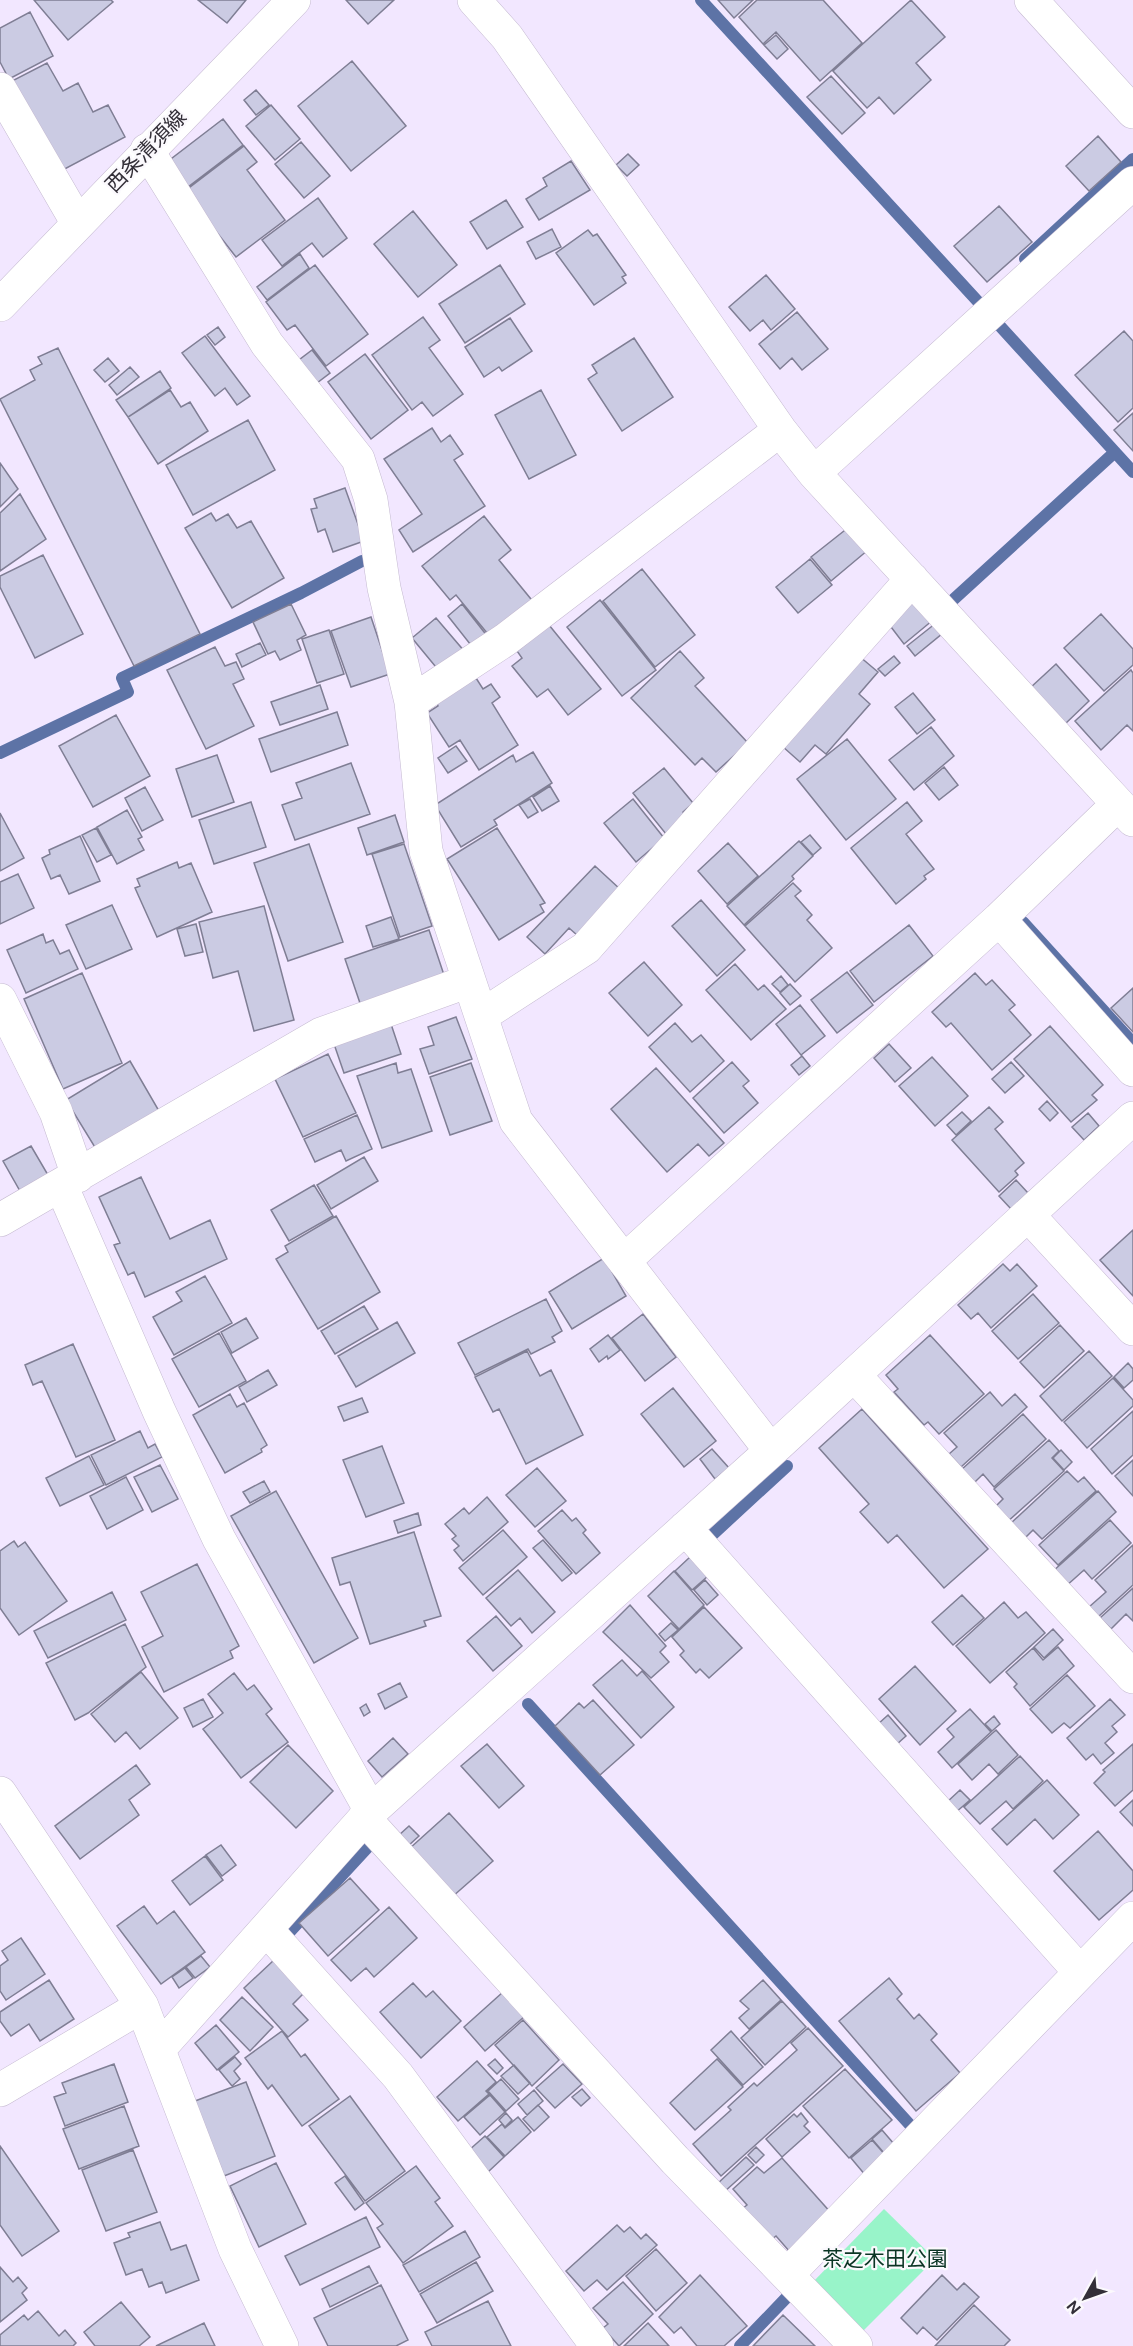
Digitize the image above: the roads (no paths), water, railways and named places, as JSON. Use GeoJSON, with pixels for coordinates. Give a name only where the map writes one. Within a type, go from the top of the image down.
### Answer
{"type":"FeatureCollection","features":[{"type":"Feature","properties":{"kind":"street","name":"西条清須線"},"geometry":{"type":"LineString","coordinates":[[0,305],[77,222],[294,0]]}},
{"type":"Feature","properties":{"kind":"street"},"geometry":{"type":"LineString","coordinates":[[474,0],[507,37],[780,430],[814,473],[1126,812],[999,919],[624,1261]]}},
{"type":"Feature","properties":{"kind":"street"},"geometry":{"type":"LineString","coordinates":[[1031,0],[1133,112]]}},
{"type":"Feature","properties":{"kind":"street"},"geometry":{"type":"LineString","coordinates":[[0,89],[77,222]]}},
{"type":"Feature","properties":{"kind":"street"},"geometry":{"type":"LineString","coordinates":[[147,150],[267,344],[358,459],[370,500],[384,588],[411,702],[426,851],[516,1120],[771,1451]]}},
{"type":"Feature","properties":{"kind":"street"},"geometry":{"type":"LineString","coordinates":[[814,473],[1133,183]]}},
{"type":"Feature","properties":{"kind":"street"},"geometry":{"type":"LineString","coordinates":[[411,702],[505,640],[780,430]]}},
{"type":"Feature","properties":{"kind":"street"},"geometry":{"type":"LineString","coordinates":[[481,1016],[586,948],[912,579]]}},
{"type":"Feature","properties":{"kind":"street"},"geometry":{"type":"LineString","coordinates":[[999,919],[1133,1070]]}},
{"type":"Feature","properties":{"kind":"street"},"geometry":{"type":"LineString","coordinates":[[0,1220],[321,1034],[469,981]]}},
{"type":"Feature","properties":{"kind":"street"},"geometry":{"type":"LineString","coordinates":[[0,1000],[56,1112],[70,1180],[159,1411],[219,1539],[368,1815],[675,2160],[856,2346]]}},
{"type":"Feature","properties":{"kind":"street"},"geometry":{"type":"LineString","coordinates":[[159,2049],[368,1815],[771,1451],[1133,1118]]}},
{"type":"Feature","properties":{"kind":"street"},"geometry":{"type":"LineString","coordinates":[[1028,1215],[1133,1329]]}},
{"type":"Feature","properties":{"kind":"street"},"geometry":{"type":"LineString","coordinates":[[854,1375],[1133,1677]]}},
{"type":"Feature","properties":{"kind":"street"},"geometry":{"type":"LineString","coordinates":[[685,1528],[1080,1972]]}},
{"type":"Feature","properties":{"kind":"street"},"geometry":{"type":"LineString","coordinates":[[0,1793],[142,2006],[235,2249],[282,2346]]}},
{"type":"Feature","properties":{"kind":"street"},"geometry":{"type":"LineString","coordinates":[[787,2275],[1133,1918]]}},
{"type":"Feature","properties":{"kind":"street"},"geometry":{"type":"LineString","coordinates":[[266,1929],[398,2076],[597,2346]]}},
{"type":"Feature","properties":{"kind":"street"},"geometry":{"type":"LineString","coordinates":[[0,2090],[142,2006]]}},
{"type":"Feature","properties":{"kind":"waterway"},"geometry":{"type":"LineString","coordinates":[[701,0],[982,306]]}},
{"type":"Feature","properties":{"kind":"waterway"},"geometry":{"type":"LineString","coordinates":[[1025,259],[1133,159]]}},
{"type":"Feature","properties":{"kind":"waterway"},"geometry":{"type":"LineString","coordinates":[[999,325],[1133,472]]}},
{"type":"Feature","properties":{"kind":"waterway"},"geometry":{"type":"LineString","coordinates":[[954,599],[1115,452]]}},
{"type":"Feature","properties":{"kind":"waterway"},"geometry":{"type":"LineString","coordinates":[[0,753],[128,692],[122,678],[301,593],[362,561]]}},
{"type":"Feature","properties":{"kind":"waterway"},"geometry":{"type":"LineString","coordinates":[[1023,922],[1133,1043]]}},
{"type":"Feature","properties":{"kind":"waterway"},"geometry":{"type":"LineString","coordinates":[[711,1536],[787,1466]]}},
{"type":"Feature","properties":{"kind":"waterway"},"geometry":{"type":"LineString","coordinates":[[528,1704],[911,2126]]}},
{"type":"Feature","properties":{"kind":"waterway"},"geometry":{"type":"LineString","coordinates":[[285,1937],[368,1847]]}},
{"type":"Feature","properties":{"kind":"waterway"},"geometry":{"type":"LineString","coordinates":[[740,2346],[788,2296]]}},
{"type":"Feature","properties":{"kind":"park label","name":"茶之木田公園"},"geometry":{"type":"Point","coordinates":[885,2259]}}]}
